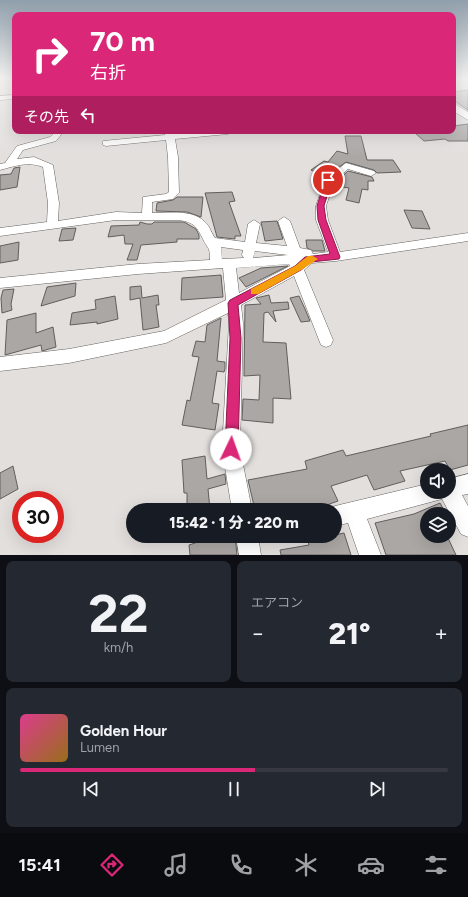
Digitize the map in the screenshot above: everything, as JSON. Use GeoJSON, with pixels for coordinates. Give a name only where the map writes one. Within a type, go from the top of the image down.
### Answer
{"type":"FeatureCollection","features":[{"type":"Feature","properties":{"kind":"main road"},"geometry":{"type":"LineString","coordinates":[[456,108],[468,117]]}},
{"type":"Feature","properties":{"kind":"street"},"geometry":{"type":"LineString","coordinates":[[10,163],[20,148],[53,139],[59,134]]}},
{"type":"Feature","properties":{"kind":"street"},"geometry":{"type":"LineString","coordinates":[[106,143],[170,134],[173,157],[174,193],[169,197],[147,199],[147,217]]}},
{"type":"Feature","properties":{"kind":"street"},"geometry":{"type":"LineString","coordinates":[[0,167],[10,163],[34,160],[48,165],[53,202],[54,218],[52,225]]}},
{"type":"Feature","properties":{"kind":"street"},"geometry":{"type":"LineString","coordinates":[[336,257],[324,227],[321,206],[328,180],[346,166],[371,173]]}},
{"type":"Feature","properties":{"kind":"street"},"geometry":{"type":"LineString","coordinates":[[0,232],[116,216],[187,218],[198,221],[209,240],[213,242],[216,247],[233,303],[236,338],[231,449],[241,503]]}},
{"type":"Feature","properties":{"kind":"street"},"geometry":{"type":"LineString","coordinates":[[284,221],[326,340]]}},
{"type":"Feature","properties":{"kind":"street"},"geometry":{"type":"LineString","coordinates":[[247,262],[254,224]]}},
{"type":"Feature","properties":{"kind":"street"},"geometry":{"type":"LineString","coordinates":[[0,283],[138,269],[336,257],[468,237]]}},
{"type":"Feature","properties":{"kind":"street"},"geometry":{"type":"LineString","coordinates":[[213,242],[250,246],[299,260]]}},
{"type":"Feature","properties":{"kind":"street"},"geometry":{"type":"LineString","coordinates":[[0,364],[69,356],[166,337],[233,303],[299,260]]}},
{"type":"Feature","properties":{"kind":"street"},"geometry":{"type":"LineString","coordinates":[[456,487],[468,484]]}},
{"type":"Feature","properties":{"kind":"street"},"geometry":{"type":"LineString","coordinates":[[370,555],[345,514],[420,496]]}},
{"type":"Feature","properties":{"kind":"street"},"geometry":{"type":"LineString","coordinates":[[453,499],[468,527]]}},
{"type":"Feature","properties":{"kind":"building"},"geometry":{"type":"Polygon","coordinates":[[[459,104],[468,104],[468,110],[459,104]]]}},
{"type":"Feature","properties":{"kind":"building"},"geometry":{"type":"Polygon","coordinates":[[[468,124],[468,141],[448,141],[445,139],[424,141],[416,134],[456,134],[456,126],[468,124]]]}},
{"type":"Feature","properties":{"kind":"building"},"geometry":{"type":"Polygon","coordinates":[[[345,136],[361,136],[367,160],[393,160],[401,172],[377,173],[374,170],[346,162],[326,177],[311,170],[324,161],[328,162],[337,151],[348,154],[345,136]]]}},
{"type":"Feature","properties":{"kind":"building"},"geometry":{"type":"Polygon","coordinates":[[[20,167],[17,187],[0,190],[0,175],[11,174],[14,168],[20,167]]]}},
{"type":"Feature","properties":{"kind":"building"},"geometry":{"type":"Polygon","coordinates":[[[348,171],[372,177],[374,181],[368,181],[368,190],[362,189],[359,203],[346,200],[349,188],[336,186],[337,181],[348,171]]]}},
{"type":"Feature","properties":{"kind":"building"},"geometry":{"type":"Polygon","coordinates":[[[232,192],[235,201],[229,202],[241,236],[235,236],[235,239],[217,237],[205,193],[232,192]]]}},
{"type":"Feature","properties":{"kind":"building"},"geometry":{"type":"Polygon","coordinates":[[[177,197],[203,197],[201,217],[187,212],[156,211],[157,203],[173,200],[177,197]]]}},
{"type":"Feature","properties":{"kind":"building"},"geometry":{"type":"Polygon","coordinates":[[[404,210],[422,211],[430,229],[412,228],[404,210]]]}},
{"type":"Feature","properties":{"kind":"building"},"geometry":{"type":"Polygon","coordinates":[[[277,221],[283,239],[265,241],[261,222],[277,221]]]}},
{"type":"Feature","properties":{"kind":"building"},"geometry":{"type":"Polygon","coordinates":[[[140,222],[152,224],[154,222],[184,222],[196,229],[199,239],[177,239],[177,242],[141,245],[137,260],[127,260],[133,244],[125,244],[124,235],[108,237],[111,226],[139,225],[140,222]]]}},
{"type":"Feature","properties":{"kind":"building"},"geometry":{"type":"Polygon","coordinates":[[[76,228],[73,240],[59,241],[62,229],[76,228]]]}},
{"type":"Feature","properties":{"kind":"building"},"geometry":{"type":"Polygon","coordinates":[[[306,240],[322,240],[325,251],[313,251],[307,248],[306,240]]]}},
{"type":"Feature","properties":{"kind":"building"},"geometry":{"type":"Polygon","coordinates":[[[19,242],[18,260],[0,263],[0,246],[19,242]]]}},
{"type":"Feature","properties":{"kind":"building"},"geometry":{"type":"Polygon","coordinates":[[[288,266],[246,287],[239,278],[261,268],[288,266]]]}},
{"type":"Feature","properties":{"kind":"building"},"geometry":{"type":"Polygon","coordinates":[[[221,275],[223,297],[181,300],[182,278],[221,275]]]}},
{"type":"Feature","properties":{"kind":"building"},"geometry":{"type":"Polygon","coordinates":[[[76,283],[75,296],[41,306],[47,287],[76,283]]]}},
{"type":"Feature","properties":{"kind":"building"},"geometry":{"type":"Polygon","coordinates":[[[141,286],[142,298],[158,295],[159,305],[156,305],[159,327],[143,330],[140,298],[130,300],[130,287],[141,286]]]}},
{"type":"Feature","properties":{"kind":"building"},"geometry":{"type":"Polygon","coordinates":[[[14,289],[11,304],[12,310],[2,313],[1,298],[3,290],[14,289]]]}},
{"type":"Feature","properties":{"kind":"building"},"geometry":{"type":"Polygon","coordinates":[[[269,295],[271,303],[288,302],[289,309],[273,311],[276,322],[268,312],[264,313],[263,342],[286,343],[291,399],[273,398],[273,423],[242,420],[243,399],[259,400],[260,375],[244,376],[245,305],[261,304],[256,298],[269,295]]]}},
{"type":"Feature","properties":{"kind":"building"},"geometry":{"type":"Polygon","coordinates":[[[115,296],[118,319],[97,324],[97,322],[70,325],[72,313],[96,309],[95,300],[115,296]]]}},
{"type":"Feature","properties":{"kind":"building"},"geometry":{"type":"Polygon","coordinates":[[[299,296],[310,321],[301,322],[290,298],[299,296]]]}},
{"type":"Feature","properties":{"kind":"building"},"geometry":{"type":"Polygon","coordinates":[[[36,313],[36,333],[53,327],[56,347],[42,351],[41,345],[5,355],[7,320],[36,313]]]}},
{"type":"Feature","properties":{"kind":"building"},"geometry":{"type":"Polygon","coordinates":[[[221,318],[217,361],[225,362],[225,369],[224,372],[217,371],[212,403],[219,404],[215,430],[182,425],[187,400],[190,401],[199,357],[192,356],[196,341],[205,342],[207,325],[221,318]]]}},
{"type":"Feature","properties":{"kind":"building"},"geometry":{"type":"Polygon","coordinates":[[[468,425],[468,465],[456,468],[456,463],[446,463],[445,461],[436,463],[420,463],[420,467],[400,471],[405,481],[374,490],[367,475],[331,486],[338,501],[332,503],[253,503],[248,480],[307,469],[305,461],[343,450],[346,456],[431,436],[430,434],[468,425]]]}},
{"type":"Feature","properties":{"kind":"building"},"geometry":{"type":"Polygon","coordinates":[[[205,456],[207,479],[225,474],[226,484],[208,489],[209,503],[187,503],[187,493],[184,493],[182,460],[205,456]]]}},
{"type":"Feature","properties":{"kind":"building"},"geometry":{"type":"Polygon","coordinates":[[[13,466],[18,489],[0,499],[0,473],[13,466]]]}},
{"type":"Feature","properties":{"kind":"building"},"geometry":{"type":"Polygon","coordinates":[[[440,503],[442,507],[431,507],[440,503]]]}},
{"type":"Feature","properties":{"kind":"building"},"geometry":{"type":"Polygon","coordinates":[[[420,511],[420,543],[450,543],[456,555],[386,555],[375,523],[420,511]]]}},
{"type":"Feature","properties":{"kind":"building"},"geometry":{"type":"Polygon","coordinates":[[[342,533],[344,533],[351,555],[281,555],[280,550],[309,545],[308,543],[342,543],[342,533]]]}},
{"type":"Feature","properties":{"kind":"building"},"geometry":{"type":"Polygon","coordinates":[[[195,543],[236,543],[237,555],[190,555],[189,545],[195,543]]]}},
{"type":"Feature","properties":{"kind":"slow traffic"},"geometry":{"type":"LineString","coordinates":[[255,292],[298,268],[308,259],[313,259]]}},
{"type":"Feature","properties":{"kind":"route"},"geometry":{"type":"LineString","coordinates":[[231,449],[236,338],[236,323],[233,303],[298,268],[308,259],[336,257],[328,240],[322,220],[321,206],[328,180]]}}]}
